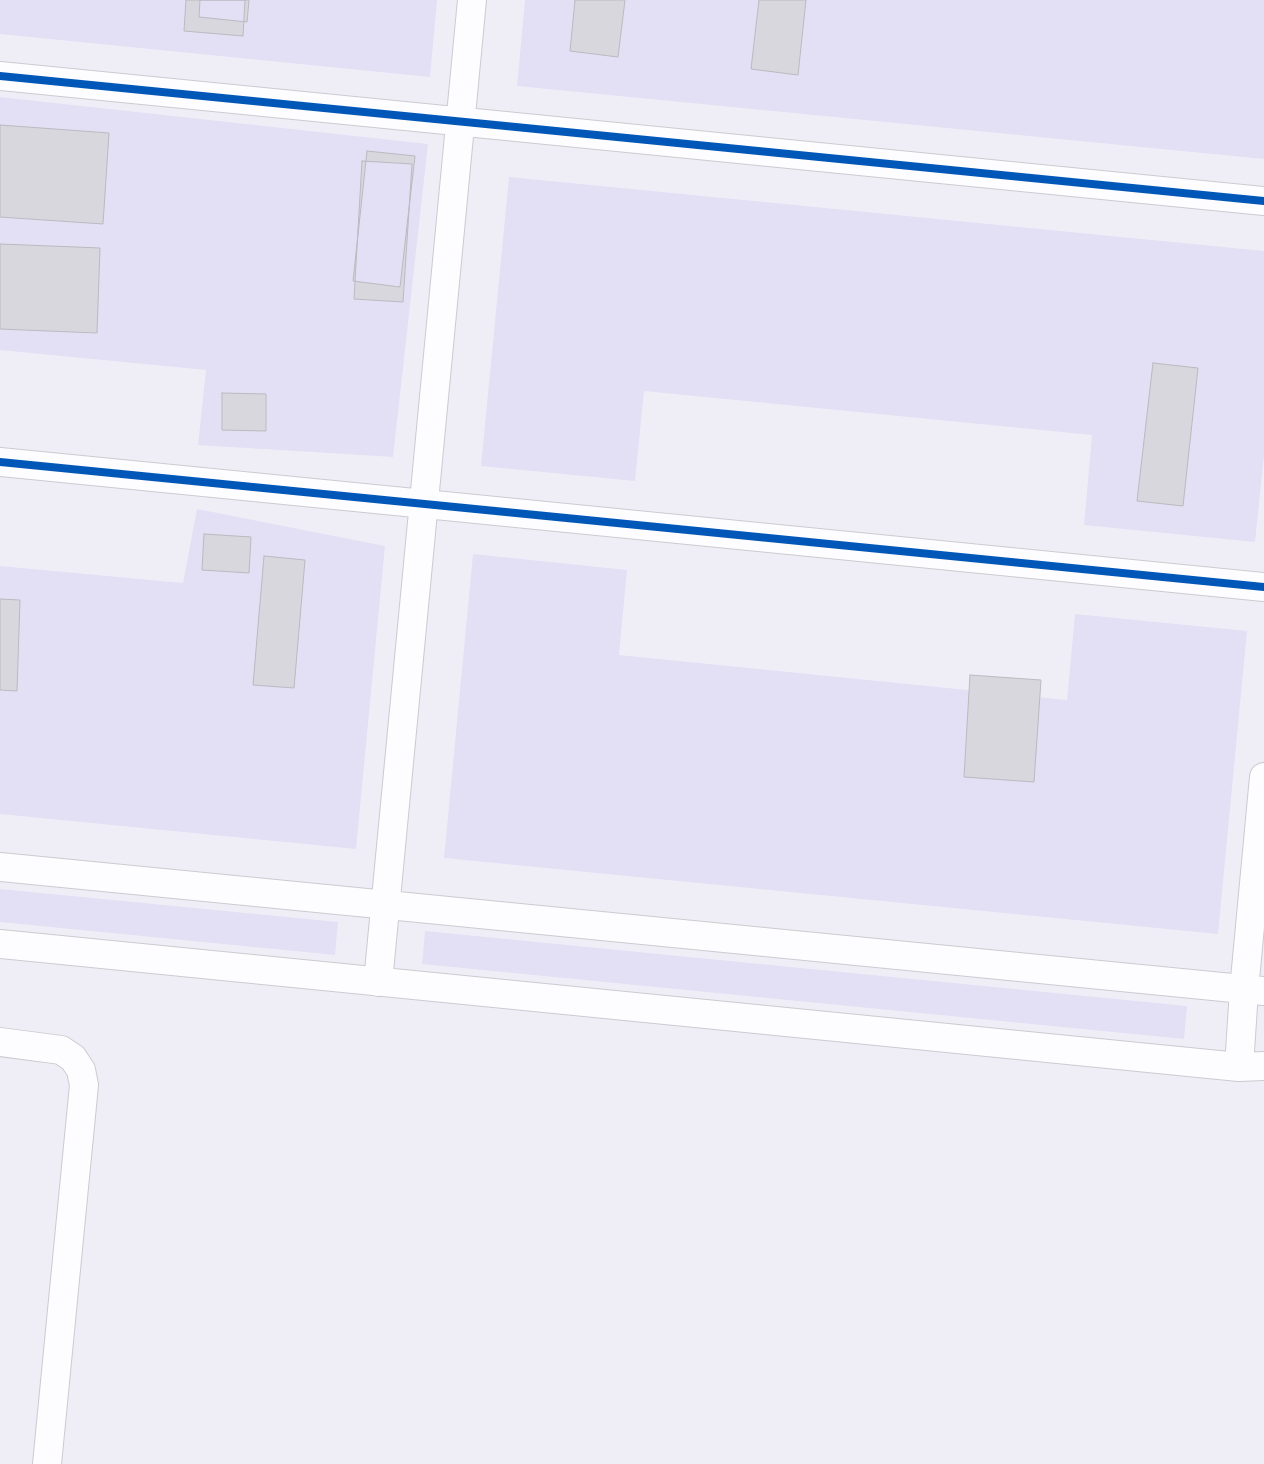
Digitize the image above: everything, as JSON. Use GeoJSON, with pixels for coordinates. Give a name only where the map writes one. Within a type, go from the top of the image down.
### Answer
{"type":"FeatureCollection","features":[{"type":"Feature","properties":{"kind":"street"},"geometry":{"type":"LineString","coordinates":[[378,982],[472,0]]}},
{"type":"Feature","properties":{"kind":"street"},"geometry":{"type":"LineString","coordinates":[[0,76],[1264,201]]}},
{"type":"Feature","properties":{"kind":"street"},"geometry":{"type":"LineString","coordinates":[[0,462],[1264,587]]}},
{"type":"Feature","properties":{"kind":"street"},"geometry":{"type":"LineString","coordinates":[[0,944],[1252,1067],[1264,777]]}},
{"type":"Feature","properties":{"kind":"street"},"geometry":{"type":"LineString","coordinates":[[0,867],[1254,990]]}},
{"type":"Feature","properties":{"kind":"street"},"geometry":{"type":"LineString","coordinates":[[0,1042],[61,1050],[73,1058],[81,1070],[84,1085],[47,1464]]}},
{"type":"Feature","properties":{"kind":"shaded area"},"geometry":{"type":"Polygon","coordinates":[[[0,0],[437,0],[430,77],[0,34],[0,0]]]}},
{"type":"Feature","properties":{"kind":"shaded area"},"geometry":{"type":"Polygon","coordinates":[[[525,0],[1264,0],[1264,159],[517,86],[525,0]]]}},
{"type":"Feature","properties":{"kind":"shaded area"},"geometry":{"type":"Polygon","coordinates":[[[0,97],[428,144],[393,457],[198,445],[206,370],[0,350],[0,97]]]}},
{"type":"Feature","properties":{"kind":"shaded area"},"geometry":{"type":"Polygon","coordinates":[[[509,177],[1264,251],[1264,455],[1255,542],[1084,525],[1092,435],[644,391],[635,481],[481,466],[509,177]]]}},
{"type":"Feature","properties":{"kind":"shaded area"},"geometry":{"type":"Polygon","coordinates":[[[197,509],[385,546],[356,849],[0,814],[0,566],[183,583],[197,509]]]}},
{"type":"Feature","properties":{"kind":"shaded area"},"geometry":{"type":"Polygon","coordinates":[[[473,554],[627,570],[619,655],[1067,700],[1075,614],[1247,631],[1218,934],[444,858],[473,554]]]}},
{"type":"Feature","properties":{"kind":"shaded area"},"geometry":{"type":"Polygon","coordinates":[[[0,889],[338,922],[335,955],[0,922],[0,889]]]}},
{"type":"Feature","properties":{"kind":"shaded area"},"geometry":{"type":"Polygon","coordinates":[[[425,931],[1187,1006],[1184,1039],[422,964],[425,931]]]}},
{"type":"Feature","properties":{"kind":"building"},"geometry":{"type":"Polygon","coordinates":[[[186,0],[245,0],[243,36],[184,31],[186,0]]]}},
{"type":"Feature","properties":{"kind":"building"},"geometry":{"type":"Polygon","coordinates":[[[200,0],[249,0],[247,22],[199,17],[200,0]]]}},
{"type":"Feature","properties":{"kind":"building"},"geometry":{"type":"Polygon","coordinates":[[[575,0],[625,0],[618,57],[570,51],[575,0]]]}},
{"type":"Feature","properties":{"kind":"building"},"geometry":{"type":"Polygon","coordinates":[[[759,0],[806,0],[798,75],[751,69],[759,0]]]}},
{"type":"Feature","properties":{"kind":"building"},"geometry":{"type":"Polygon","coordinates":[[[0,125],[109,133],[103,224],[0,217],[0,125]]]}},
{"type":"Feature","properties":{"kind":"building"},"geometry":{"type":"Polygon","coordinates":[[[367,151],[415,156],[400,287],[353,281],[367,151]]]}},
{"type":"Feature","properties":{"kind":"building"},"geometry":{"type":"Polygon","coordinates":[[[362,161],[412,164],[403,302],[354,299],[362,161]]]}},
{"type":"Feature","properties":{"kind":"building"},"geometry":{"type":"Polygon","coordinates":[[[0,244],[100,248],[97,333],[0,329],[0,244]]]}},
{"type":"Feature","properties":{"kind":"building"},"geometry":{"type":"Polygon","coordinates":[[[1153,363],[1198,368],[1183,506],[1137,501],[1153,363]]]}},
{"type":"Feature","properties":{"kind":"building"},"geometry":{"type":"Polygon","coordinates":[[[222,393],[266,394],[266,431],[222,430],[222,393]]]}},
{"type":"Feature","properties":{"kind":"building"},"geometry":{"type":"Polygon","coordinates":[[[204,534],[251,537],[249,573],[202,570],[204,534]]]}},
{"type":"Feature","properties":{"kind":"building"},"geometry":{"type":"Polygon","coordinates":[[[264,556],[305,560],[294,688],[253,685],[264,556]]]}},
{"type":"Feature","properties":{"kind":"building"},"geometry":{"type":"Polygon","coordinates":[[[0,599],[20,600],[17,691],[0,690],[0,599]]]}},
{"type":"Feature","properties":{"kind":"building"},"geometry":{"type":"Polygon","coordinates":[[[970,675],[1041,680],[1034,782],[964,777],[970,675]]]}},
{"type":"Feature","properties":{"kind":"cycle path"},"geometry":{"type":"LineString","coordinates":[[0,76],[1264,201]]}},
{"type":"Feature","properties":{"kind":"cycle path"},"geometry":{"type":"LineString","coordinates":[[0,462],[1264,587]]}}]}
